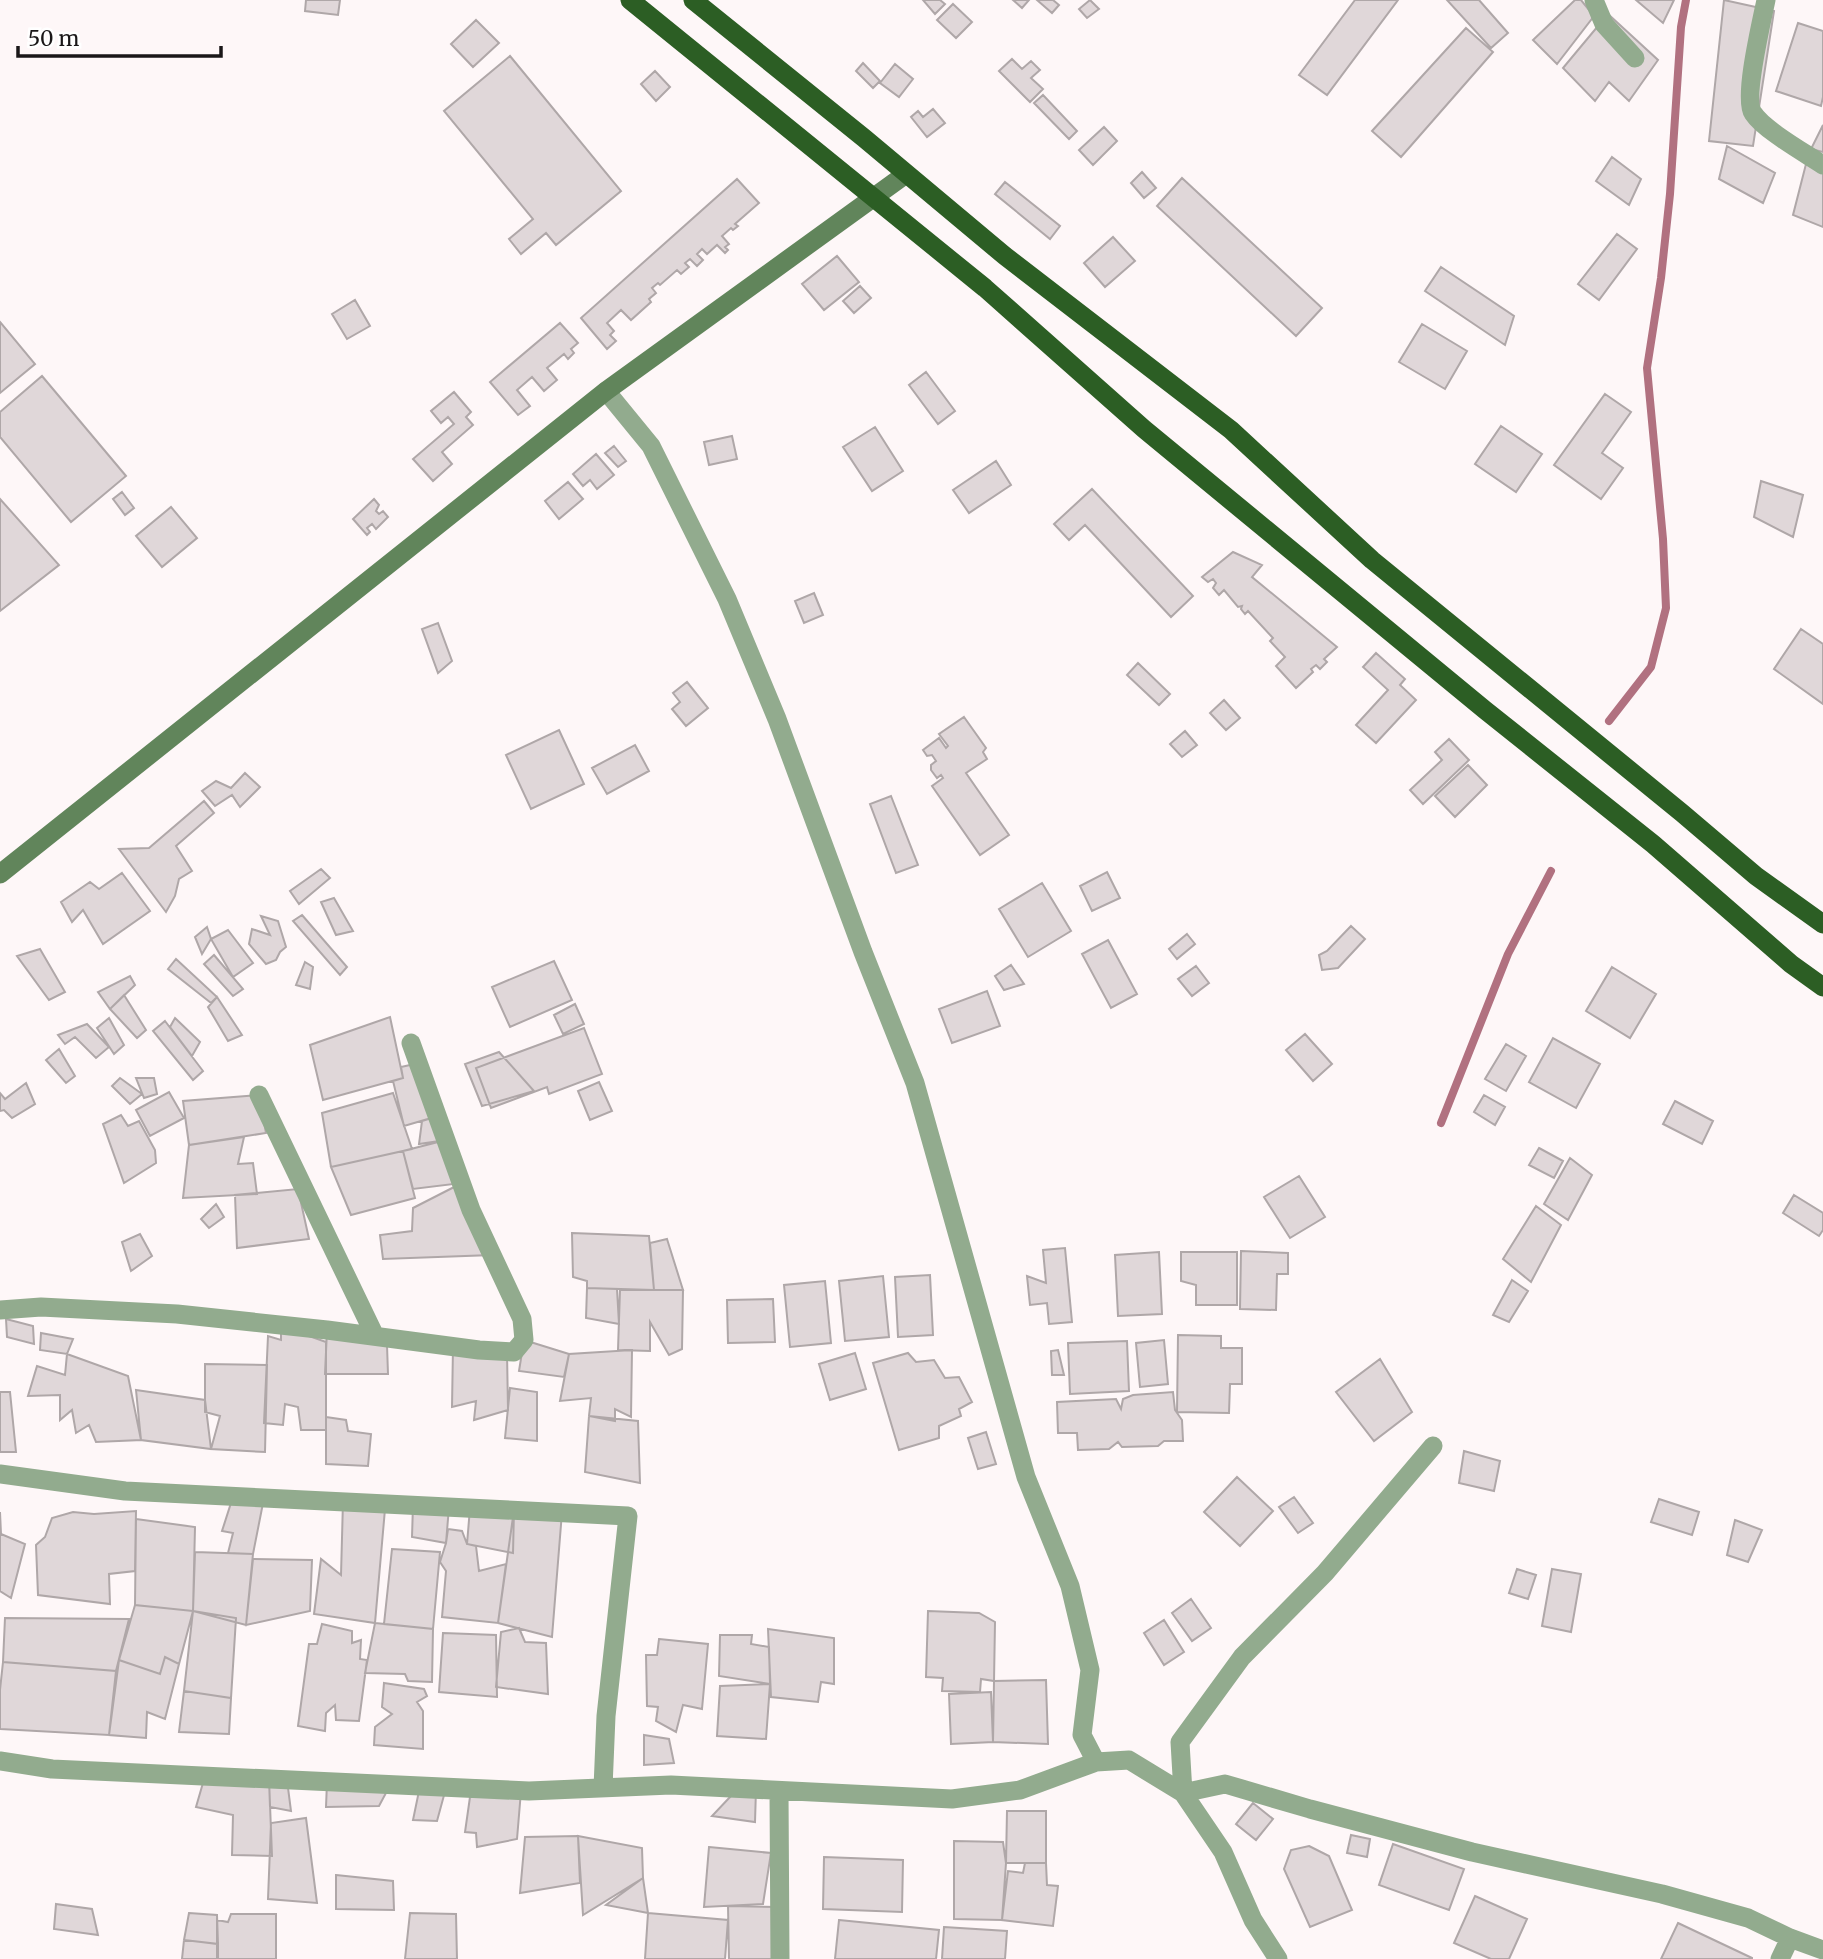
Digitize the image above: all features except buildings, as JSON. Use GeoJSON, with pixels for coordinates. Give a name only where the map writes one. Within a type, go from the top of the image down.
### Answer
{"type":"FeatureCollection","features":[{"type":"Feature","properties":{"kind":"highway"},"geometry":{"type":"LineString","coordinates":[[630,0],[985,288],[1144,429],[1485,710],[1653,844],[1791,964],[1823,987]]}},
{"type":"Feature","properties":{"kind":"highway"},"geometry":{"type":"LineString","coordinates":[[693,0],[1005,256],[1231,430],[1372,560],[1756,876],[1823,923]]}},
{"type":"Feature","properties":{"kind":"main road"},"geometry":{"type":"LineString","coordinates":[[0,874],[606,391],[906,174]]}},
{"type":"Feature","properties":{"kind":"street"},"geometry":{"type":"LineString","coordinates":[[1594,0],[1604,24],[1635,58]]}},
{"type":"Feature","properties":{"kind":"street"},"geometry":{"type":"LineString","coordinates":[[1766,0],[1752,76],[1749,102],[1751,111],[1764,125],[1823,165]]}},
{"type":"Feature","properties":{"kind":"street"},"geometry":{"type":"LineString","coordinates":[[606,391],[651,446],[727,599],[777,719],[863,952],[915,1083],[1026,1477],[1070,1586],[1090,1670],[1082,1735],[1096,1762]]}},
{"type":"Feature","properties":{"kind":"street"},"geometry":{"type":"LineString","coordinates":[[0,1310],[41,1307],[177,1314],[514,1352],[524,1340],[522,1318],[471,1210],[411,1042]]}},
{"type":"Feature","properties":{"kind":"street"},"geometry":{"type":"LineString","coordinates":[[259,1096],[375,1336]]}},
{"type":"Feature","properties":{"kind":"street"},"geometry":{"type":"LineString","coordinates":[[1183,1793],[1181,1742],[1242,1657],[1325,1573],[1433,1446]]}},
{"type":"Feature","properties":{"kind":"street"},"geometry":{"type":"LineString","coordinates":[[0,1474],[125,1491],[628,1516],[606,1716],[603,1788]]}},
{"type":"Feature","properties":{"kind":"street"},"geometry":{"type":"LineString","coordinates":[[0,1761],[52,1769],[446,1788],[529,1791],[671,1786],[952,1799],[1020,1790],[1096,1762],[1129,1760],[1183,1793],[1223,1852],[1253,1920],[1278,1959]]}},
{"type":"Feature","properties":{"kind":"street"},"geometry":{"type":"LineString","coordinates":[[1183,1793],[1225,1784],[1472,1852],[1662,1894],[1748,1918],[1823,1950]]}},
{"type":"Feature","properties":{"kind":"street"},"geometry":{"type":"LineString","coordinates":[[779,1791],[780,1959]]}},
{"type":"Feature","properties":{"kind":"street"},"geometry":{"type":"LineString","coordinates":[[1780,1959],[1790,1938]]}},
{"type":"Feature","properties":{"kind":"waterway"},"geometry":{"type":"LineString","coordinates":[[1609,721],[1651,667],[1666,608],[1663,539],[1647,368],[1670,194],[1681,27],[1686,0]]}},
{"type":"Feature","properties":{"kind":"waterway"},"geometry":{"type":"LineString","coordinates":[[1441,1123],[1508,954],[1551,871]]}}]}
